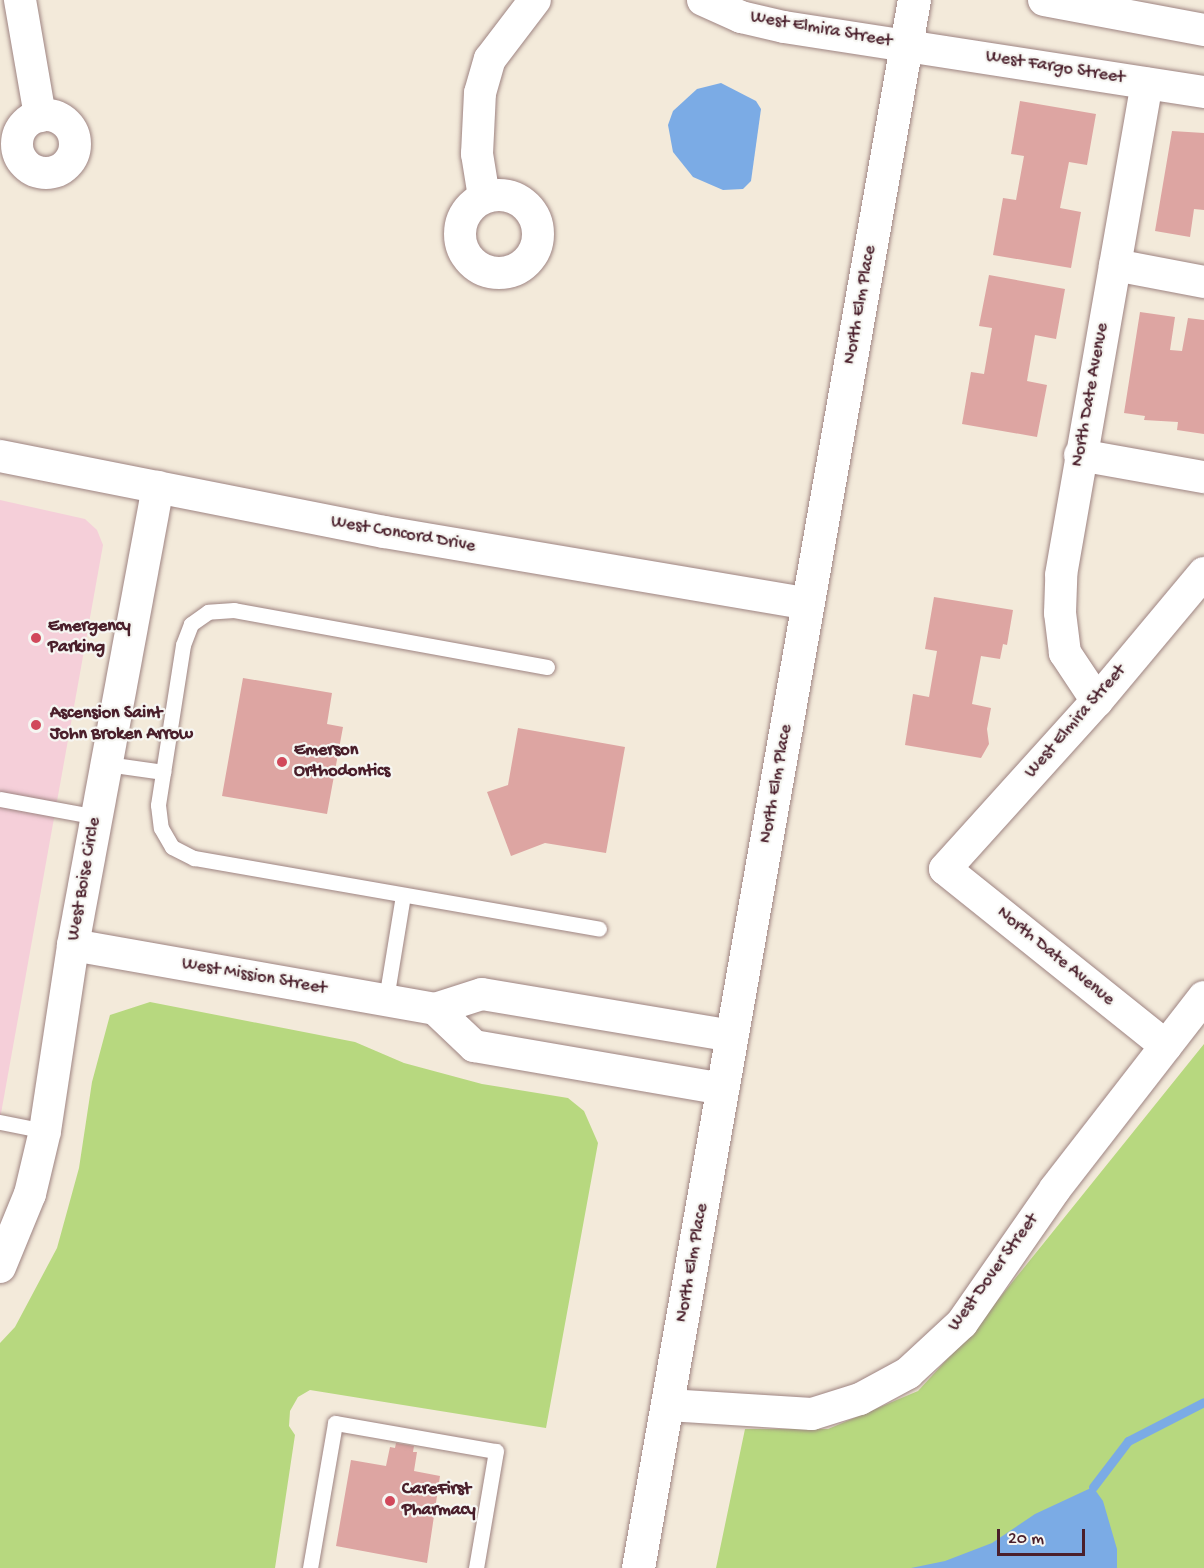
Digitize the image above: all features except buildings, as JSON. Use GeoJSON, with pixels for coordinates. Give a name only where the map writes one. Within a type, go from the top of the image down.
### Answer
{"type":"FeatureCollection","features":[{"type":"Feature","properties":{"kind":"main road","name":"North Elm Place"},"geometry":{"type":"LineString","coordinates":[[638,1568],[914,0]]}},
{"type":"Feature","properties":{"kind":"street"},"geometry":{"type":"LineString","coordinates":[[20,0],[40,116]]}},
{"type":"Feature","properties":{"kind":"street"},"geometry":{"type":"LineString","coordinates":[[484,197],[477,154],[480,93],[490,59],[535,0]]}},
{"type":"Feature","properties":{"kind":"street","name":"West Elmira Street"},"geometry":{"type":"LineString","coordinates":[[703,0],[741,17],[784,27],[907,45]]}},
{"type":"Feature","properties":{"kind":"street"},"geometry":{"type":"LineString","coordinates":[[1044,0],[1152,9],[1204,30]]}},
{"type":"Feature","properties":{"kind":"street","name":"West Fargo Street"},"geometry":{"type":"LineString","coordinates":[[907,45],[1204,92]]}},
{"type":"Feature","properties":{"kind":"street","name":"North Date Avenue"},"geometry":{"type":"LineString","coordinates":[[1097,700],[1065,653],[1060,613],[1061,576],[1080,454],[1147,83]]}},
{"type":"Feature","properties":{"kind":"street"},"geometry":{"type":"LineString","coordinates":[[1114,265],[1204,282]]}},
{"type":"Feature","properties":{"kind":"street"},"geometry":{"type":"LineString","coordinates":[[1080,454],[1204,477]]}},
{"type":"Feature","properties":{"kind":"street","name":"West Concord Drive"},"geometry":{"type":"LineString","coordinates":[[0,456],[384,532],[808,604]]}},
{"type":"Feature","properties":{"kind":"street","name":"West Boise Circle"},"geometry":{"type":"LineString","coordinates":[[0,1267],[30,1194],[45,1131],[73,945],[158,487]]}},
{"type":"Feature","properties":{"kind":"street","name":"West Elmira Street"},"geometry":{"type":"LineString","coordinates":[[945,869],[1097,700],[1204,573]]}},
{"type":"Feature","properties":{"kind":"street","name":"North Date Avenue"},"geometry":{"type":"LineString","coordinates":[[945,869],[1166,1046]]}},
{"type":"Feature","properties":{"kind":"street","name":"West Mission Street"},"geometry":{"type":"LineString","coordinates":[[73,945],[435,1009],[482,994],[733,1036]]}},
{"type":"Feature","properties":{"kind":"street","name":"West Dover Street"},"geometry":{"type":"LineString","coordinates":[[668,1405],[812,1414],[860,1399],[908,1373],[962,1323],[1055,1189],[1204,997]]}},
{"type":"Feature","properties":{"kind":"street"},"geometry":{"type":"LineString","coordinates":[[435,1009],[474,1046],[723,1089]]}},
{"type":"Feature","properties":{"kind":"lane"},"geometry":{"type":"LineString","coordinates":[[547,667],[234,610],[208,612],[191,624],[183,645],[159,805],[161,828],[172,847],[194,858],[599,929]]}},
{"type":"Feature","properties":{"kind":"lane"},"geometry":{"type":"LineString","coordinates":[[107,764],[163,772]]}},
{"type":"Feature","properties":{"kind":"lane"},"geometry":{"type":"LineString","coordinates":[[0,800],[97,817]]}},
{"type":"Feature","properties":{"kind":"lane"},"geometry":{"type":"LineString","coordinates":[[386,999],[403,895]]}},
{"type":"Feature","properties":{"kind":"lane"},"geometry":{"type":"LineString","coordinates":[[0,1122],[45,1131]]}},
{"type":"Feature","properties":{"kind":"lane"},"geometry":{"type":"LineString","coordinates":[[310,1568],[335,1423],[496,1451],[476,1568]]}},
{"type":"Feature","properties":{"kind":"shaded area","name":"Ascension Saint John Broken Arrow"},"geometry":{"type":"Polygon","coordinates":[[[0,500],[85,519],[97,530],[103,545],[0,1119],[0,500]]]}},
{"type":"Feature","properties":{"kind":"green space"},"geometry":{"type":"Polygon","coordinates":[[[150,1002],[355,1042],[404,1063],[482,1084],[568,1098],[584,1111],[598,1143],[546,1428],[310,1390],[298,1397],[290,1411],[289,1426],[295,1435],[275,1568],[0,1568],[0,1343],[15,1327],[57,1248],[79,1168],[92,1082],[110,1015],[150,1002]]]}},
{"type":"Feature","properties":{"kind":"green space"},"geometry":{"type":"Polygon","coordinates":[[[1204,1044],[1204,1568],[716,1568],[745,1429],[828,1429],[918,1391],[973,1331],[1204,1044]]]}},
{"type":"Feature","properties":{"kind":"water"},"geometry":{"type":"Polygon","coordinates":[[[721,83],[756,101],[761,109],[751,181],[743,189],[723,190],[693,177],[673,152],[668,125],[673,111],[697,89],[721,83]]]}},
{"type":"Feature","properties":{"kind":"water"},"geometry":{"type":"Polygon","coordinates":[[[1093,1487],[1103,1501],[1117,1549],[1117,1568],[911,1568],[945,1561],[992,1543],[1035,1514],[1093,1487]]]}},
{"type":"Feature","properties":{"kind":"waterway"},"geometry":{"type":"LineString","coordinates":[[1093,1487],[1128,1441],[1204,1402]]}},
{"type":"Feature","properties":{"kind":"place","name":"Emergency Parking"},"geometry":{"type":"Point","coordinates":[36,638]}},
{"type":"Feature","properties":{"kind":"place","name":"Ascension Saint John Broken Arrow"},"geometry":{"type":"Point","coordinates":[36,725]}},
{"type":"Feature","properties":{"kind":"place","name":"Emerson Orthodontics"},"geometry":{"type":"Point","coordinates":[282,762]}},
{"type":"Feature","properties":{"kind":"place","name":"CareFirst Pharmacy"},"geometry":{"type":"Point","coordinates":[390,1501]}}]}
